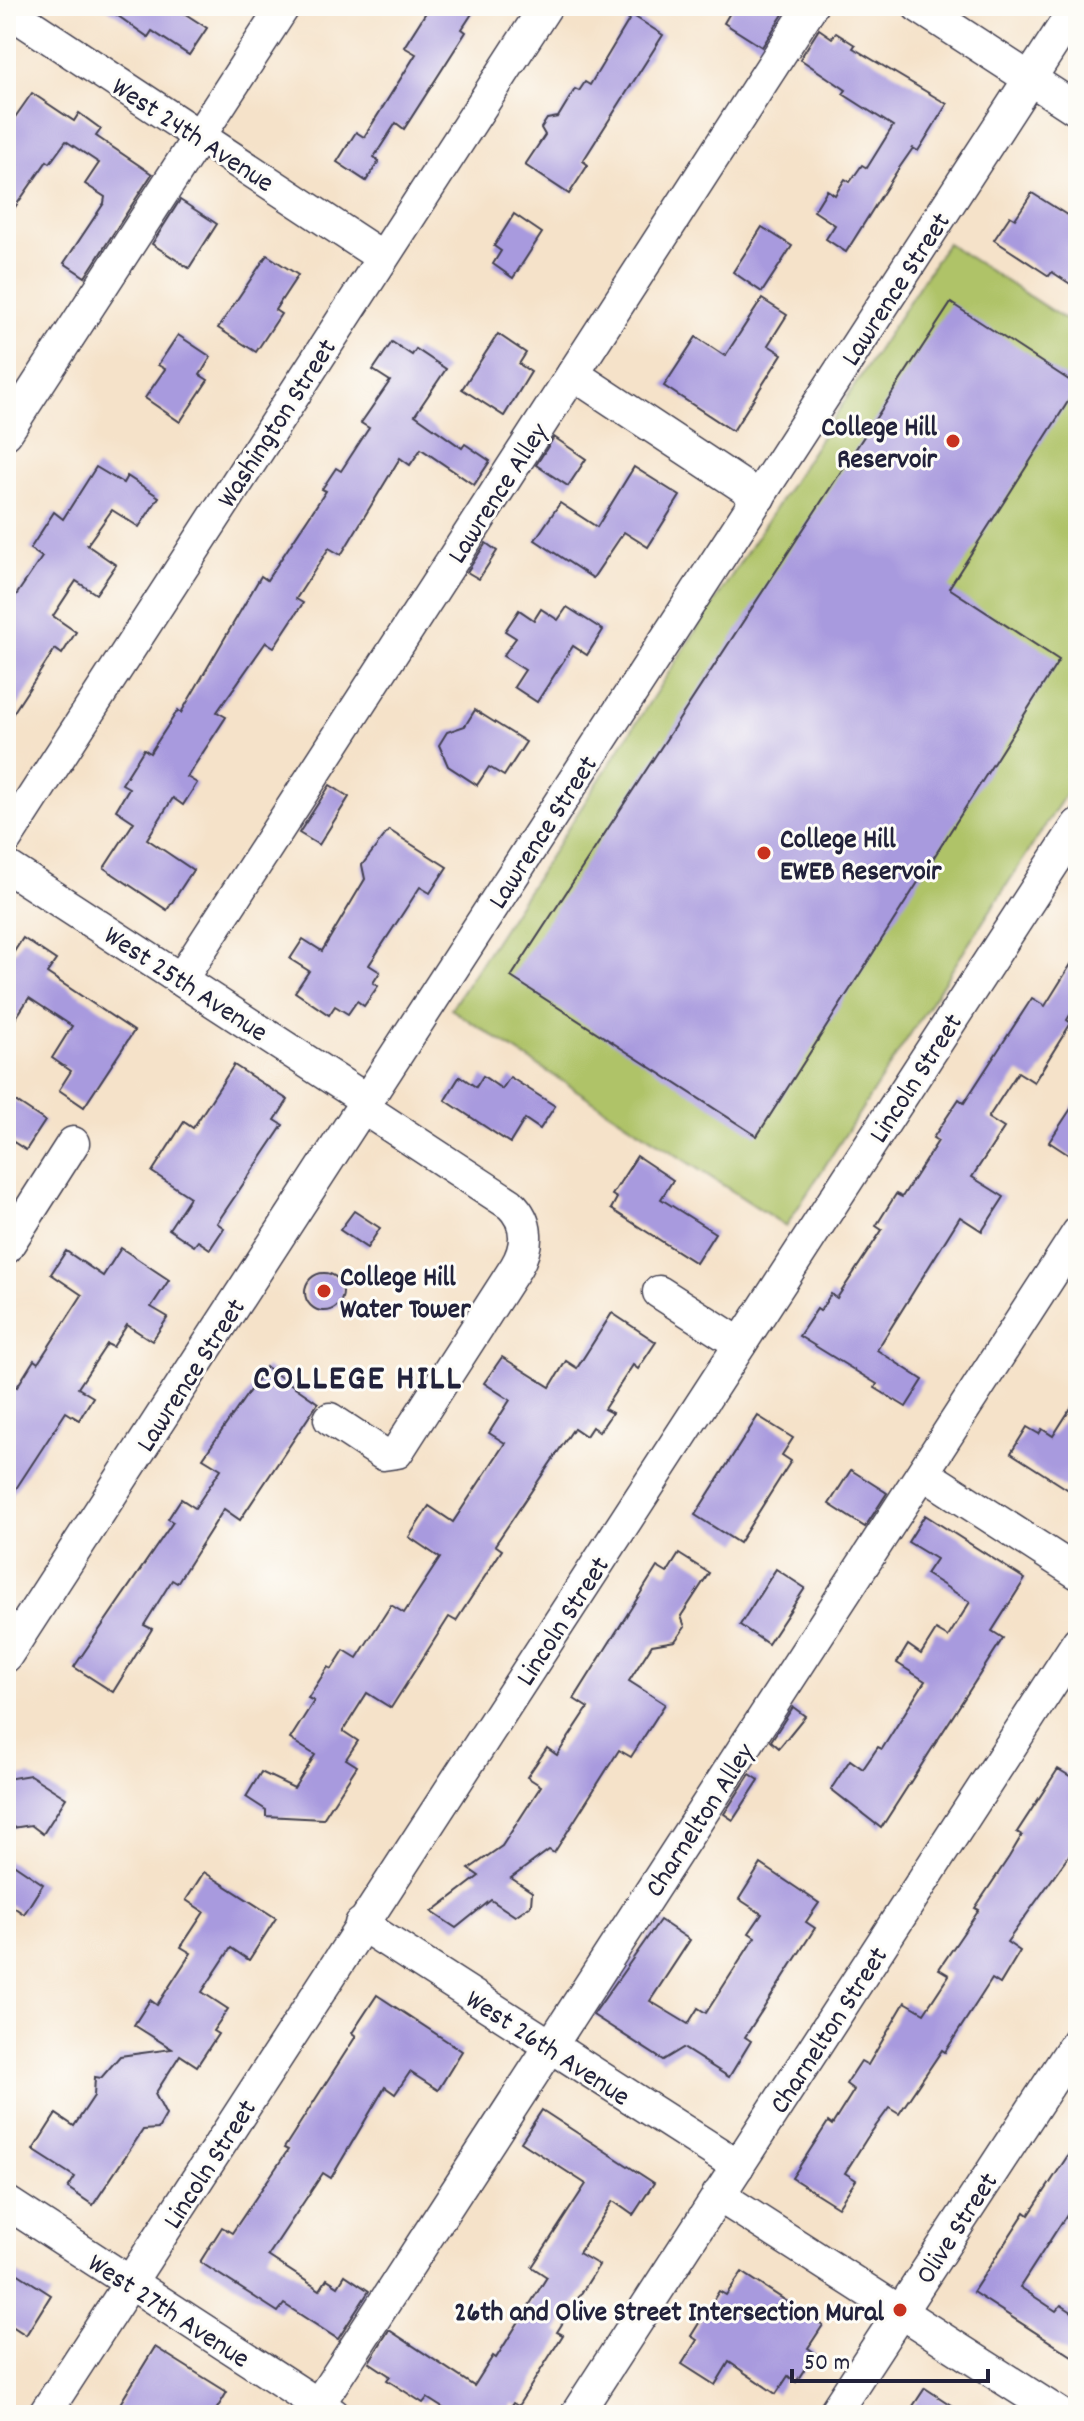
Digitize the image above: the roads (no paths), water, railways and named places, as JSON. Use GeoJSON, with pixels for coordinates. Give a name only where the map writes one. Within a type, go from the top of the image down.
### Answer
{"type":"FeatureCollection","features":[{"type":"Feature","properties":{"kind":"street"},"geometry":{"type":"LineString","coordinates":[[6,433],[284,6]]}},
{"type":"Feature","properties":{"kind":"street","name":"Washington Street"},"geometry":{"type":"LineString","coordinates":[[6,839],[546,6]]}},
{"type":"Feature","properties":{"kind":"street","name":"Lawrence Alley"},"geometry":{"type":"LineString","coordinates":[[182,978],[811,6]]}},
{"type":"Feature","properties":{"kind":"street"},"geometry":{"type":"LineString","coordinates":[[918,6],[1078,110]]}},
{"type":"Feature","properties":{"kind":"street","name":"Lawrence Street"},"geometry":{"type":"LineString","coordinates":[[6,1656],[1077,6]]}},
{"type":"Feature","properties":{"kind":"street","name":"West 24th Avenue"},"geometry":{"type":"LineString","coordinates":[[10,12],[382,257]]}},
{"type":"Feature","properties":{"kind":"street"},"geometry":{"type":"LineString","coordinates":[[573,374],[759,497]]}},
{"type":"Feature","properties":{"kind":"street","name":"Lincoln Street"},"geometry":{"type":"LineString","coordinates":[[44,2415],[1078,825]]}},
{"type":"Feature","properties":{"kind":"street","name":"West 25th Avenue"},"geometry":{"type":"LineString","coordinates":[[6,866],[182,978],[510,1204],[521,1216],[526,1243],[516,1267],[397,1452],[383,1454],[330,1419]]}},
{"type":"Feature","properties":{"kind":"street"},"geometry":{"type":"LineString","coordinates":[[6,1248],[73,1143]]}},
{"type":"Feature","properties":{"kind":"street","name":"Charnelton Alley"},"geometry":{"type":"LineString","coordinates":[[326,2410],[549,2047],[1078,1233]]}},
{"type":"Feature","properties":{"kind":"street"},"geometry":{"type":"LineString","coordinates":[[659,1292],[740,1344]]}},
{"type":"Feature","properties":{"kind":"street"},"geometry":{"type":"LineString","coordinates":[[923,1473],[1078,1573]]}},
{"type":"Feature","properties":{"kind":"street","name":"Charnelton Street"},"geometry":{"type":"LineString","coordinates":[[576,2415],[1078,1642]]}},
{"type":"Feature","properties":{"kind":"street","name":"West 26th Avenue"},"geometry":{"type":"LineString","coordinates":[[361,1924],[738,2166]]}},
{"type":"Feature","properties":{"kind":"street","name":"Olive Street"},"geometry":{"type":"LineString","coordinates":[[833,2415],[1078,2040]]}},
{"type":"Feature","properties":{"kind":"street"},"geometry":{"type":"LineString","coordinates":[[718,2195],[1061,2415]]}},
{"type":"Feature","properties":{"kind":"street","name":"West 27th Avenue"},"geometry":{"type":"LineString","coordinates":[[6,2202],[326,2410]]}},
{"type":"Feature","properties":{"kind":"place","name":"College Hill Reservoir"},"geometry":{"type":"Point","coordinates":[953,441]}},
{"type":"Feature","properties":{"kind":"place","name":"College Hill EWEB Reservoir"},"geometry":{"type":"Point","coordinates":[764,853]}},
{"type":"Feature","properties":{"kind":"place","name":"College Hill Water Tower"},"geometry":{"type":"Point","coordinates":[324,1291]}},
{"type":"Feature","properties":{"kind":"place","name":"26th and Olive Street Intersection Mural"},"geometry":{"type":"Point","coordinates":[900,2310]}},
{"type":"Feature","properties":{"kind":"district","name":"COLLEGE HILL"},"geometry":{"type":"Point","coordinates":[358,1375]}}]}
